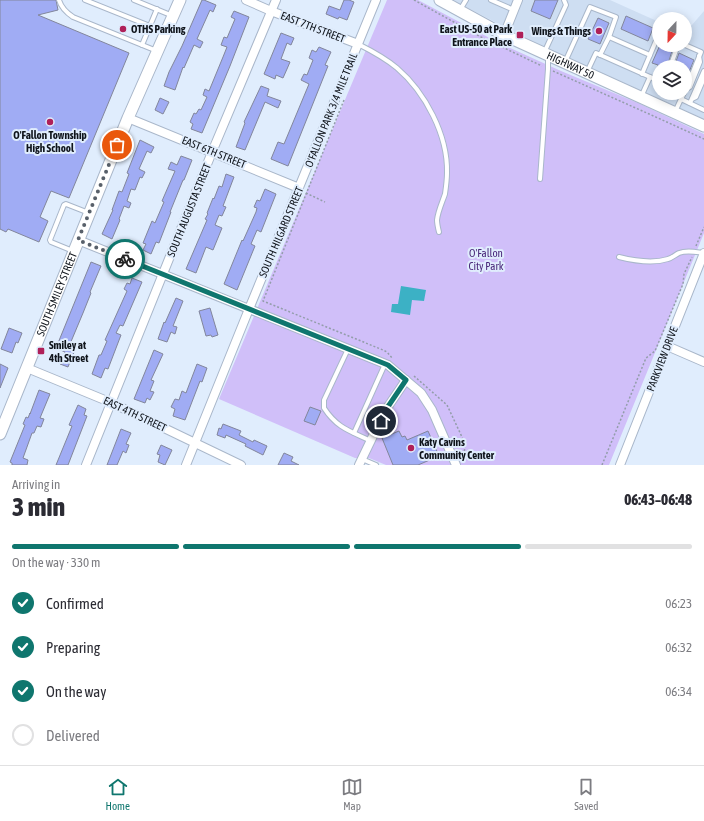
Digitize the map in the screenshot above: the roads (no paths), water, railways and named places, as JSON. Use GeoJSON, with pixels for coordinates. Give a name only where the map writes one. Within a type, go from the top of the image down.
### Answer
{"type":"FeatureCollection","features":[{"type":"Feature","properties":{"kind":"street","name":"SOUTH SMILEY STREET"},"geometry":{"type":"LineString","coordinates":[[0,434],[128,118],[180,0]]}},
{"type":"Feature","properties":{"kind":"street","name":"EAST 7TH STREET"},"geometry":{"type":"LineString","coordinates":[[246,0],[358,44]]}},
{"type":"Feature","properties":{"kind":"street","name":"SOUTH AUGUSTA STREET"},"geometry":{"type":"LineString","coordinates":[[86,465],[212,152],[276,0]]}},
{"type":"Feature","properties":{"kind":"street","name":"SOUTH HILGARD STREET"},"geometry":{"type":"LineString","coordinates":[[186,465],[249,309],[302,191],[376,0]]}},
{"type":"Feature","properties":{"kind":"street","name":"HIGHWAY 50"},"geometry":{"type":"LineString","coordinates":[[440,0],[504,35],[704,126]]}},
{"type":"Feature","properties":{"kind":"street"},"geometry":{"type":"LineString","coordinates":[[504,35],[518,0]]}},
{"type":"Feature","properties":{"kind":"street","name":"EAST 6TH STREET"},"geometry":{"type":"LineString","coordinates":[[128,118],[302,191]]}},
{"type":"Feature","properties":{"kind":"street"},"geometry":{"type":"LineString","coordinates":[[78,240],[388,365],[408,377],[421,393],[432,410],[456,465]]}},
{"type":"Feature","properties":{"kind":"street","name":"PARKVIEW DRIVE"},"geometry":{"type":"LineString","coordinates":[[620,465],[704,253]]}},
{"type":"Feature","properties":{"kind":"street"},"geometry":{"type":"LineString","coordinates":[[667,346],[704,362]]}},
{"type":"Feature","properties":{"kind":"street","name":"EAST 4TH STREET"},"geometry":{"type":"LineString","coordinates":[[27,368],[112,403],[241,465]]}},
{"type":"Feature","properties":{"kind":"street"},"geometry":{"type":"LineString","coordinates":[[361,462],[385,411],[408,377]]}},
{"type":"Feature","properties":{"kind":"lane"},"geometry":{"type":"LineString","coordinates":[[59,0],[60,4],[67,13],[73,17],[158,51]]}},
{"type":"Feature","properties":{"kind":"lane"},"geometry":{"type":"LineString","coordinates":[[85,0],[150,26]]}},
{"type":"Feature","properties":{"kind":"lane"},"geometry":{"type":"LineString","coordinates":[[134,0],[173,16]]}},
{"type":"Feature","properties":{"kind":"lane"},"geometry":{"type":"LineString","coordinates":[[460,11],[466,0]]}},
{"type":"Feature","properties":{"kind":"lane"},"geometry":{"type":"LineString","coordinates":[[491,0],[514,10]]}},
{"type":"Feature","properties":{"kind":"lane"},"geometry":{"type":"LineString","coordinates":[[540,179],[548,69],[546,54],[566,5],[564,0]]}},
{"type":"Feature","properties":{"kind":"lane"},"geometry":{"type":"LineString","coordinates":[[565,63],[590,7],[616,17],[600,56]]}},
{"type":"Feature","properties":{"kind":"lane"},"geometry":{"type":"LineString","coordinates":[[142,45],[156,9]]}},
{"type":"Feature","properties":{"kind":"lane"},"geometry":{"type":"LineString","coordinates":[[609,37],[650,56]]}},
{"type":"Feature","properties":{"kind":"lane"},"geometry":{"type":"LineString","coordinates":[[358,44],[378,54],[397,68],[413,84],[430,108],[440,130],[445,151],[447,172],[445,193],[438,213],[437,222],[439,232]]}},
{"type":"Feature","properties":{"kind":"lane"},"geometry":{"type":"LineString","coordinates":[[692,48],[701,52],[692,72]]}},
{"type":"Feature","properties":{"kind":"lane"},"geometry":{"type":"LineString","coordinates":[[642,74],[652,51]]}},
{"type":"Feature","properties":{"kind":"lane"},"geometry":{"type":"LineString","coordinates":[[587,73],[596,53],[650,77],[641,97]]}},
{"type":"Feature","properties":{"kind":"lane"},"geometry":{"type":"LineString","coordinates":[[691,101],[704,71]]}},
{"type":"Feature","properties":{"kind":"lane"},"geometry":{"type":"LineString","coordinates":[[691,101],[696,97],[704,78]]}},
{"type":"Feature","properties":{"kind":"lane"},"geometry":{"type":"LineString","coordinates":[[675,113],[681,100]]}},
{"type":"Feature","properties":{"kind":"lane"},"geometry":{"type":"LineString","coordinates":[[686,100],[691,101],[704,110]]}},
{"type":"Feature","properties":{"kind":"lane"},"geometry":{"type":"LineString","coordinates":[[74,252],[51,242],[50,240],[64,205],[66,204],[89,213]]}},
{"type":"Feature","properties":{"kind":"lane"},"geometry":{"type":"LineString","coordinates":[[619,257],[652,262],[669,259],[680,253],[688,251],[704,253]]}},
{"type":"Feature","properties":{"kind":"lane"},"geometry":{"type":"LineString","coordinates":[[348,349],[323,405],[340,426],[371,441]]}},
{"type":"Feature","properties":{"kind":"lane"},"geometry":{"type":"LineString","coordinates":[[354,433],[385,364]]}},
{"type":"Feature","properties":{"kind":"lane"},"geometry":{"type":"LineString","coordinates":[[361,462],[376,465]]}},
{"type":"Feature","properties":{"kind":"water"},"geometry":{"type":"Polygon","coordinates":[[[401,286],[426,290],[424,301],[412,300],[410,315],[391,312],[392,304],[398,304],[401,286]]]}},
{"type":"Feature","properties":{"kind":"place","name":"OTHS Parking"},"geometry":{"type":"Point","coordinates":[123,29]}},
{"type":"Feature","properties":{"kind":"place","name":"Wings & Things"},"geometry":{"type":"Point","coordinates":[599,31]}},
{"type":"Feature","properties":{"kind":"place","name":"East US-50 at Park Entrance Place"},"geometry":{"type":"Point","coordinates":[520,35]}},
{"type":"Feature","properties":{"kind":"place","name":"O'Fallon Township High School"},"geometry":{"type":"Point","coordinates":[50,122]}},
{"type":"Feature","properties":{"kind":"place","name":"Smiley at 4th Street"},"geometry":{"type":"Point","coordinates":[41,351]}},
{"type":"Feature","properties":{"kind":"place","name":"Katy Cavins Community Center"},"geometry":{"type":"Point","coordinates":[411,448]}},
{"type":"Feature","properties":{"kind":"park label","name":"O'Fallon City Park"},"geometry":{"type":"Point","coordinates":[486,259]}}]}
